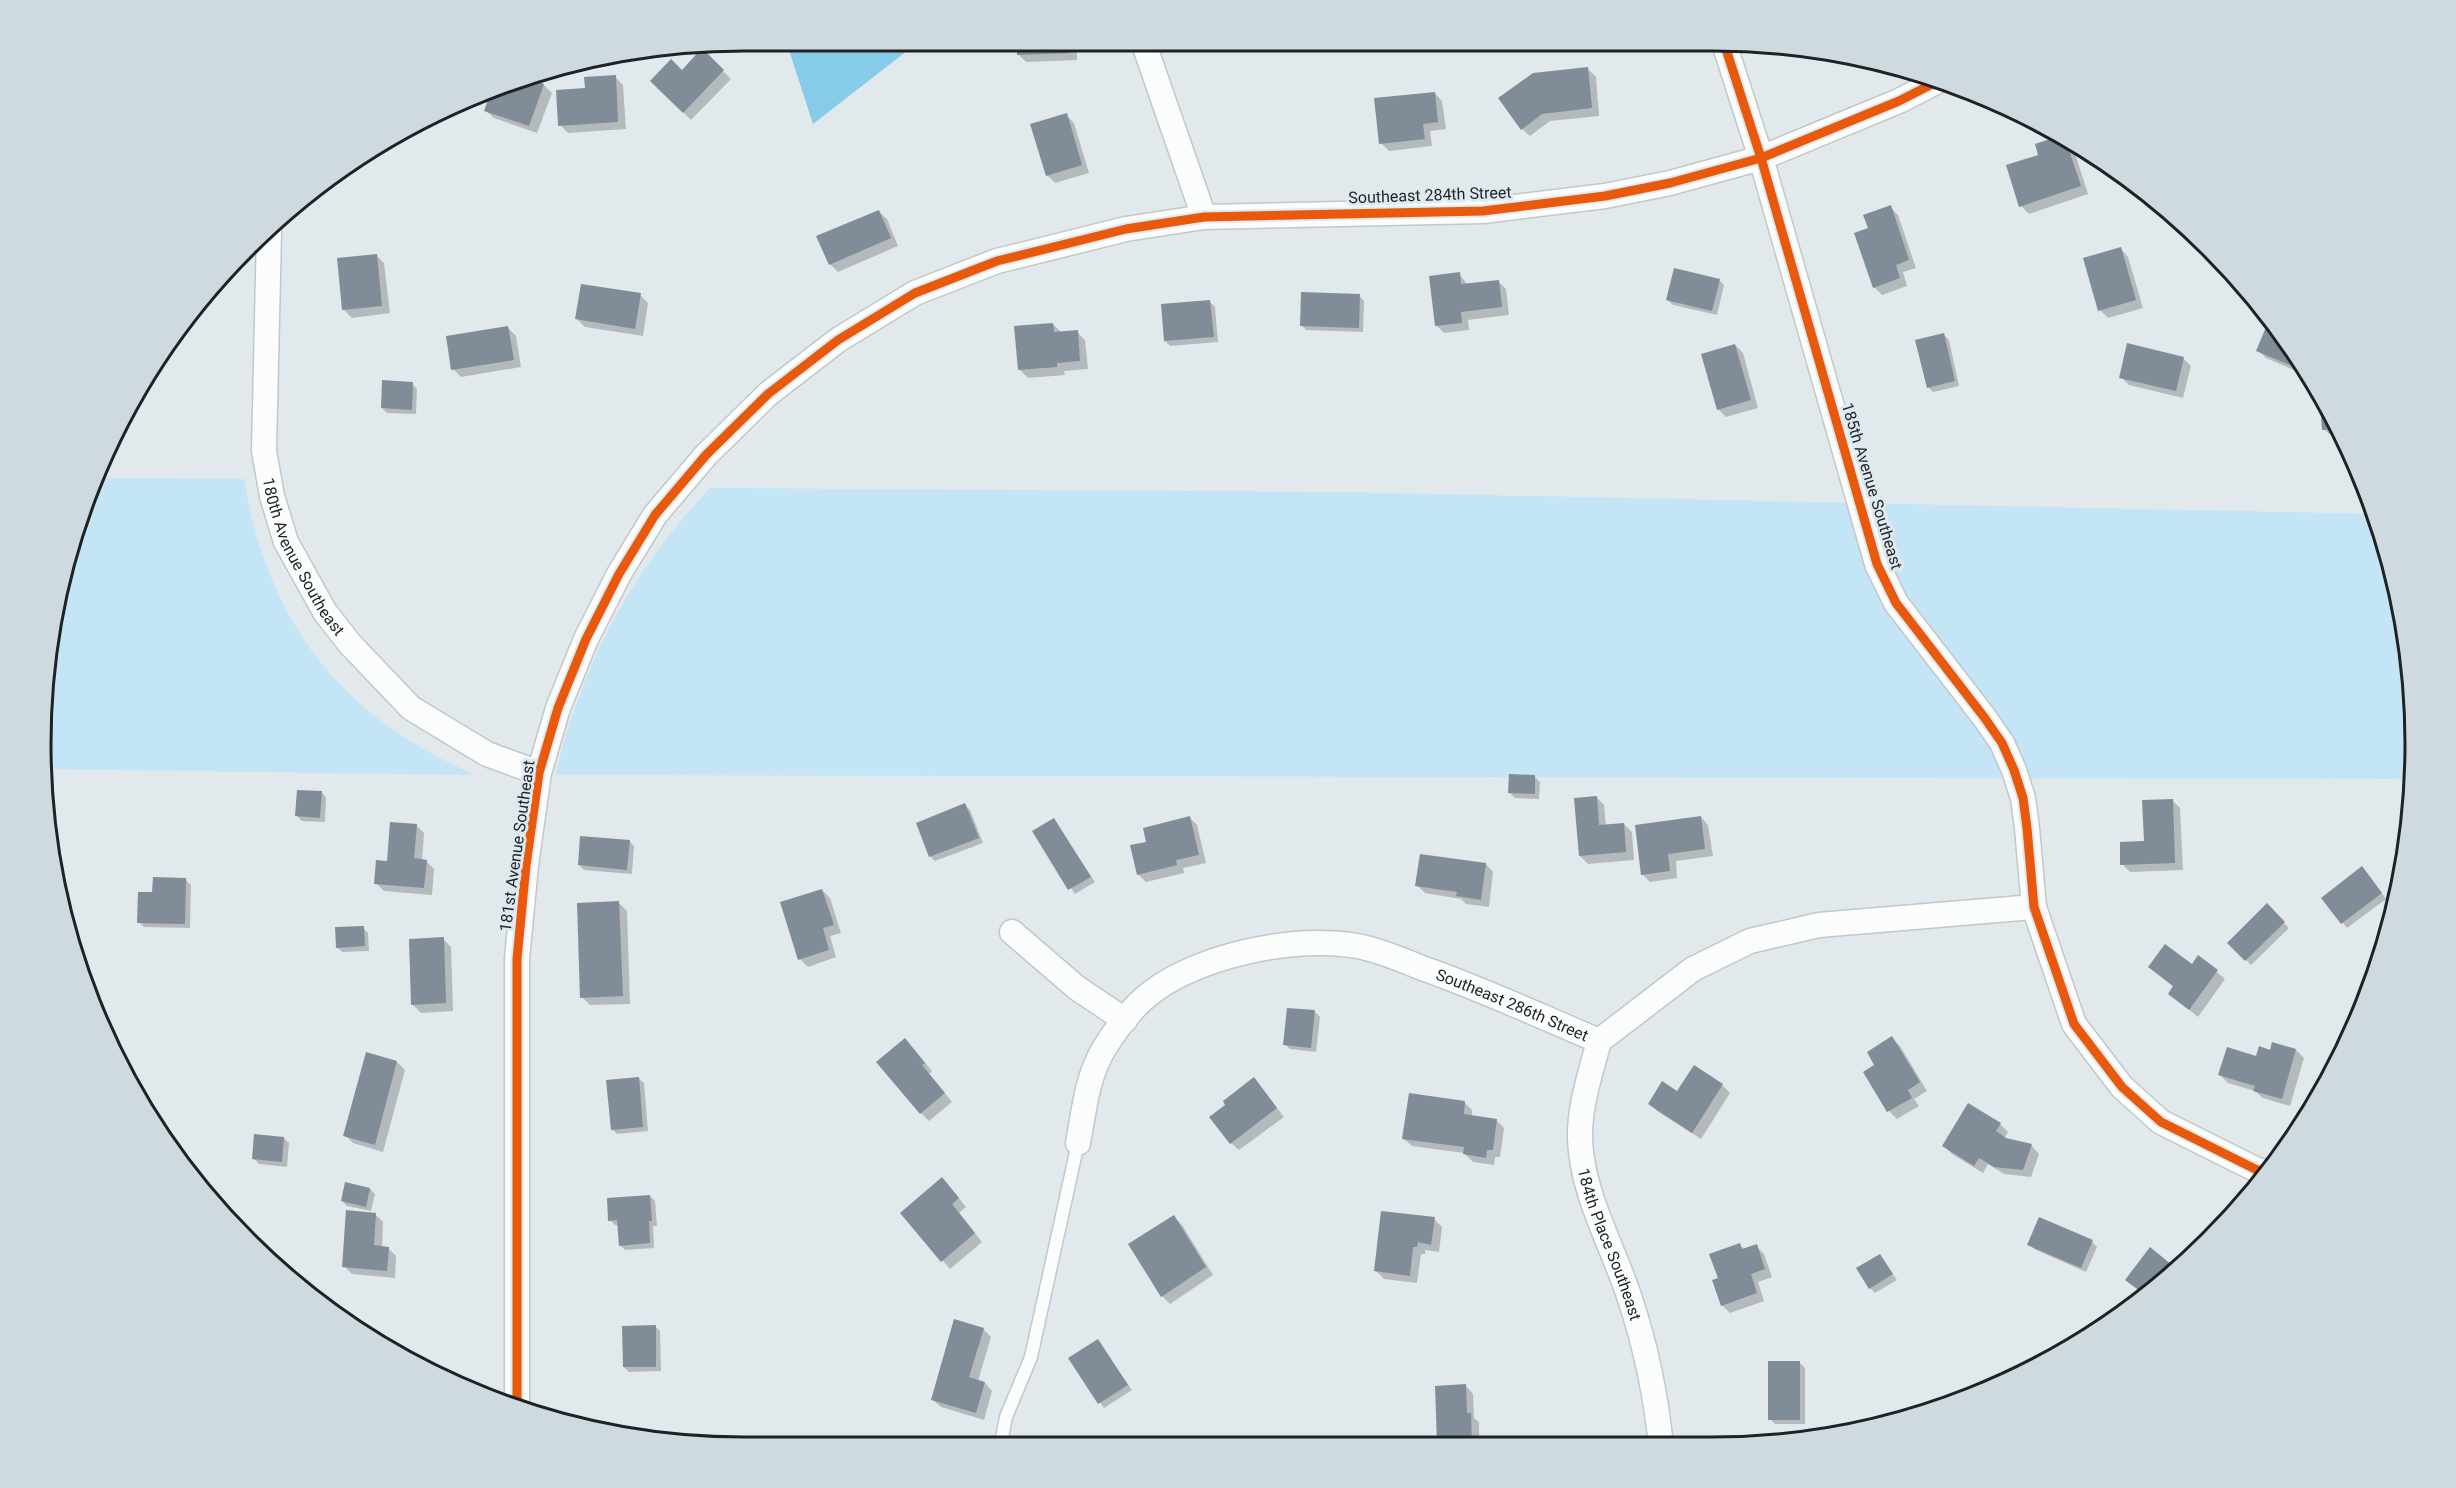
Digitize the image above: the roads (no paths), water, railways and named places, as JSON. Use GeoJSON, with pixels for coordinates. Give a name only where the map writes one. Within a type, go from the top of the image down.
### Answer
{"type":"FeatureCollection","features":[{"type":"Feature","properties":{"kind":"street"},"geometry":{"type":"LineString","coordinates":[[1147,51],[1204,217]]}},
{"type":"Feature","properties":{"kind":"street","name":"185th Avenue Southeast"},"geometry":{"type":"LineString","coordinates":[[1727,51],[1761,158],[1877,564],[1896,603],[1984,717],[2010,761],[2023,798],[2034,907],[2074,1024],[2122,1087],[2161,1122],[2258,1170]]}},
{"type":"Feature","properties":{"kind":"street","name":"Southeast 284th Street"},"geometry":{"type":"LineString","coordinates":[[915,293],[997,261],[1126,229],[1204,217],[1483,212],[1616,194],[1670,183],[1761,158],[1899,101],[1928,86]]}},
{"type":"Feature","properties":{"kind":"street","name":"180th Avenue Southeast"},"geometry":{"type":"LineString","coordinates":[[269,240],[264,451],[272,496],[286,542],[324,612],[350,644],[411,708],[487,754],[539,773]]}},
{"type":"Feature","properties":{"kind":"street","name":"181st Avenue Southeast"},"geometry":{"type":"LineString","coordinates":[[517,1398],[517,959],[526,865],[539,773],[558,708],[586,639],[619,574],[655,515],[706,455],[768,394],[838,340],[915,293]]}},
{"type":"Feature","properties":{"kind":"street","name":"Southeast 286th Street"},"geometry":{"type":"LineString","coordinates":[[1078,1143],[1090,1078],[1105,1048],[1125,1020],[1151,992],[1188,970],[1228,956],[1277,946],[1323,944],[1369,948],[1458,981],[1599,1041],[1693,969],[1750,941],[1819,925],[2034,907]]}},
{"type":"Feature","properties":{"kind":"street"},"geometry":{"type":"LineString","coordinates":[[1012,932],[1077,988],[1125,1020]]}},
{"type":"Feature","properties":{"kind":"street","name":"184th Place Southeast"},"geometry":{"type":"LineString","coordinates":[[1599,1041],[1582,1115],[1580,1138],[1586,1182],[1630,1299],[1655,1389],[1660,1437]]}},
{"type":"Feature","properties":{"kind":"lane"},"geometry":{"type":"LineString","coordinates":[[1002,1437],[1006,1417],[1031,1357],[1078,1143]]}}]}
